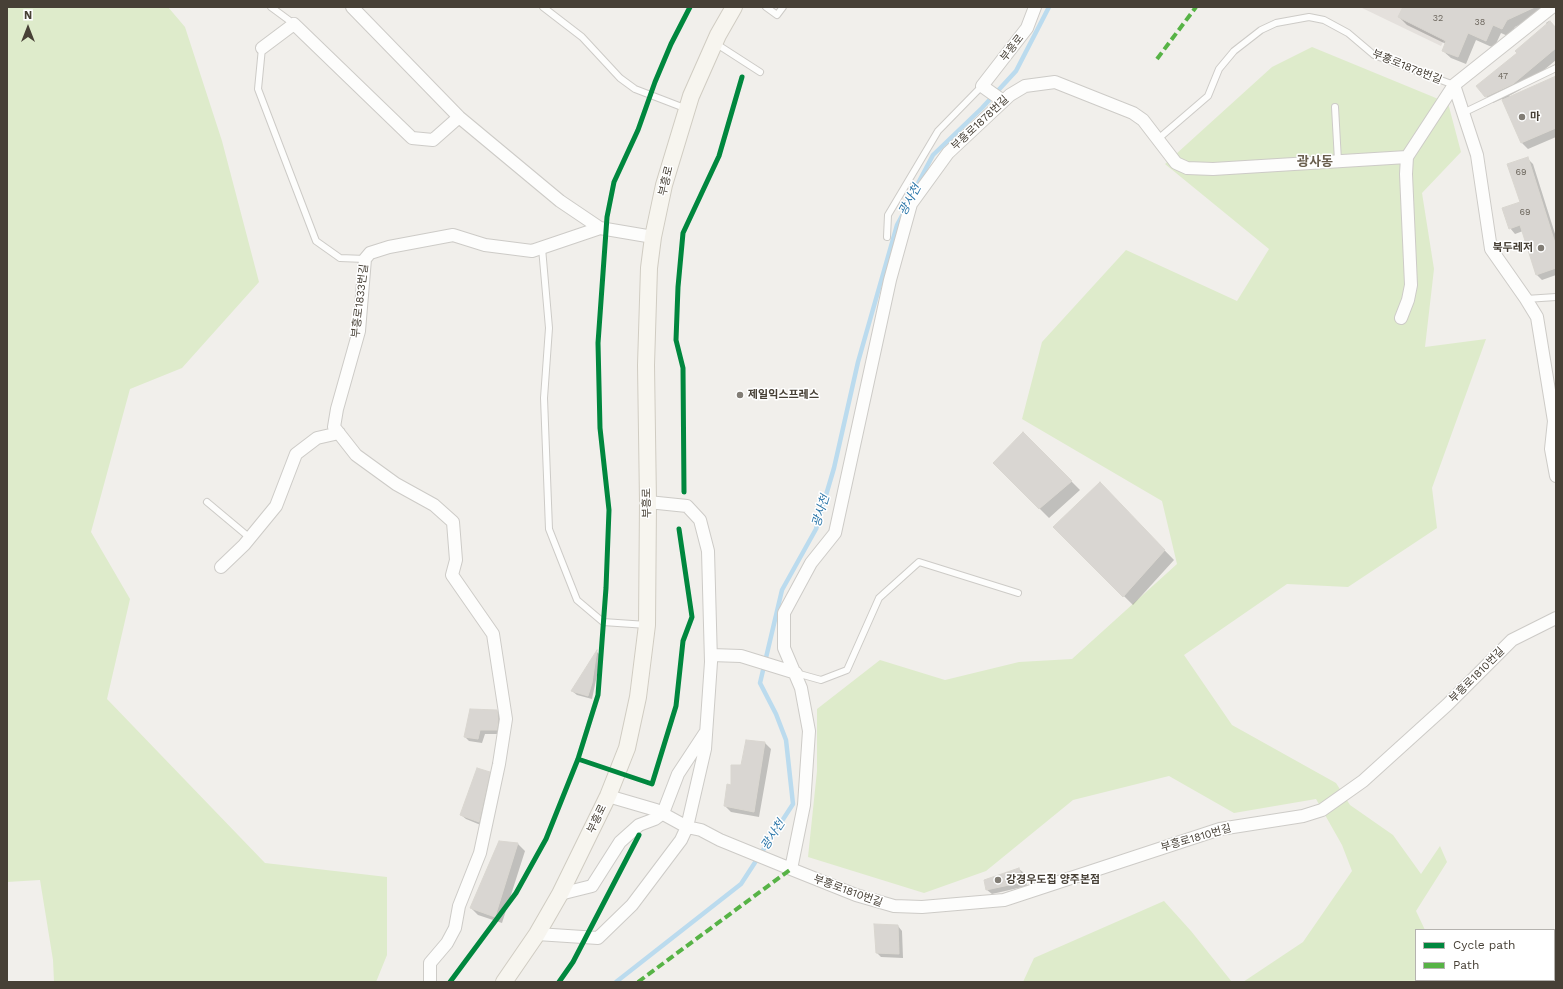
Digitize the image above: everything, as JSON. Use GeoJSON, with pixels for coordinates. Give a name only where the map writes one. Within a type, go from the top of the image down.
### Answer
{"type":"FeatureCollection","features":[{"type":"Feature","properties":{"kind":"main road","name":"부흥로"},"geometry":{"type":"LineString","coordinates":[[504,982],[537,934],[560,894],[619,771],[630,734],[638,697],[646,626],[648,502],[646,445],[646,350],[649,268],[653,236],[664,185],[687,109],[715,43],[734,7]]}},
{"type":"Feature","properties":{"kind":"street"},"geometry":{"type":"LineString","coordinates":[[352,7],[459,117],[560,201],[600,228],[653,236]]}},
{"type":"Feature","properties":{"kind":"street","name":"부흥로"},"geometry":{"type":"LineString","coordinates":[[984,88],[1027,28],[1035,7]]}},
{"type":"Feature","properties":{"kind":"street","name":"부흥로1878번길"},"geometry":{"type":"LineString","coordinates":[[791,673],[784,648],[784,613],[811,563],[835,533],[890,280],[911,204],[948,153],[1002,101],[1025,86],[1055,82],[1133,113],[1143,120],[1176,163],[1187,168],[1213,169],[1407,157],[1454,85],[1552,7]]}},
{"type":"Feature","properties":{"kind":"street"},"geometry":{"type":"LineString","coordinates":[[262,48],[294,24],[412,138],[433,140],[459,117]]}},
{"type":"Feature","properties":{"kind":"street","name":"부흥로1878번길"},"geometry":{"type":"LineString","coordinates":[[1454,85],[1477,155],[1491,249],[1537,317],[1555,421],[1551,449],[1556,476]]}},
{"type":"Feature","properties":{"kind":"street"},"geometry":{"type":"LineString","coordinates":[[984,88],[1002,101]]}},
{"type":"Feature","properties":{"kind":"street"},"geometry":{"type":"LineString","coordinates":[[1401,318],[1411,292],[1406,174],[1407,157]]}},
{"type":"Feature","properties":{"kind":"street","name":"부흥로1833번길"},"geometry":{"type":"LineString","coordinates":[[430,982],[430,963],[447,942],[455,928],[459,906],[480,853],[499,764],[506,719],[494,650],[493,634],[452,575],[456,560],[453,522],[434,505],[396,484],[356,455],[334,427],[359,331],[365,260],[370,254],[389,247],[453,235],[485,245],[532,251],[545,248],[600,228]]}},
{"type":"Feature","properties":{"kind":"street"},"geometry":{"type":"LineString","coordinates":[[221,567],[250,538],[276,506],[296,454],[317,438],[339,433]]}},
{"type":"Feature","properties":{"kind":"street"},"geometry":{"type":"LineString","coordinates":[[537,934],[598,938],[632,905],[681,840],[687,826],[705,749],[711,655],[708,552],[700,520],[687,506],[648,502]]}},
{"type":"Feature","properties":{"kind":"street","name":"부흥로1810번길"},"geometry":{"type":"LineString","coordinates":[[687,826],[701,830],[720,840],[856,895],[894,906],[922,907],[1004,900],[1220,829],[1304,816],[1322,810],[1363,781],[1447,706],[1512,640],[1556,618]]}},
{"type":"Feature","properties":{"kind":"street"},"geometry":{"type":"LineString","coordinates":[[711,655],[742,656],[791,673],[801,688],[809,731],[804,805],[791,869]]}},
{"type":"Feature","properties":{"kind":"street"},"geometry":{"type":"LineString","coordinates":[[560,894],[592,886],[620,842],[639,825],[655,819],[663,813],[678,774],[706,732]]}},
{"type":"Feature","properties":{"kind":"street"},"geometry":{"type":"LineString","coordinates":[[608,796],[656,810],[687,826]]}},
{"type":"Feature","properties":{"kind":"lane"},"geometry":{"type":"LineString","coordinates":[[271,7],[294,24]]}},
{"type":"Feature","properties":{"kind":"lane"},"geometry":{"type":"LineString","coordinates":[[543,7],[582,37],[620,78],[635,89],[687,109]]}},
{"type":"Feature","properties":{"kind":"lane"},"geometry":{"type":"LineString","coordinates":[[766,7],[777,15],[783,7]]}},
{"type":"Feature","properties":{"kind":"lane","name":"부흥로1878번길"},"geometry":{"type":"LineString","coordinates":[[1158,139],[1208,96],[1219,69],[1234,50],[1261,30],[1276,23],[1309,17],[1324,20],[1348,33],[1374,55],[1454,85]]}},
{"type":"Feature","properties":{"kind":"lane"},"geometry":{"type":"LineString","coordinates":[[715,43],[760,72]]}},
{"type":"Feature","properties":{"kind":"lane"},"geometry":{"type":"LineString","coordinates":[[262,48],[258,89],[316,241],[340,258],[365,260]]}},
{"type":"Feature","properties":{"kind":"lane"},"geometry":{"type":"LineString","coordinates":[[1463,113],[1556,68]]}},
{"type":"Feature","properties":{"kind":"lane"},"geometry":{"type":"LineString","coordinates":[[887,237],[888,215],[938,131],[984,88]]}},
{"type":"Feature","properties":{"kind":"lane"},"geometry":{"type":"LineString","coordinates":[[1335,107],[1338,161]]}},
{"type":"Feature","properties":{"kind":"lane"},"geometry":{"type":"LineString","coordinates":[[545,248],[549,328],[544,398],[549,530],[577,600],[603,622],[646,626]]}},
{"type":"Feature","properties":{"kind":"lane"},"geometry":{"type":"LineString","coordinates":[[1526,299],[1556,298]]}},
{"type":"Feature","properties":{"kind":"lane"},"geometry":{"type":"LineString","coordinates":[[207,502],[250,538]]}},
{"type":"Feature","properties":{"kind":"lane"},"geometry":{"type":"LineString","coordinates":[[791,673],[821,680],[847,670],[879,598],[919,562],[1018,594]]}},
{"type":"Feature","properties":{"kind":"shaded area"},"geometry":{"type":"Polygon","coordinates":[[[1360,7],[1460,7],[1441,46],[1360,7]]]}},
{"type":"Feature","properties":{"kind":"green space"},"geometry":{"type":"Polygon","coordinates":[[[7,7],[168,7],[185,27],[222,141],[259,282],[182,368],[130,389],[91,532],[130,599],[107,699],[265,863],[387,877],[387,955],[376,982],[54,982],[53,960],[40,880],[7,882],[7,7]]]}},
{"type":"Feature","properties":{"kind":"green space"},"geometry":{"type":"Polygon","coordinates":[[[1312,47],[1448,103],[1461,152],[1422,193],[1434,269],[1425,347],[1486,339],[1432,488],[1437,528],[1348,587],[1287,584],[1184,655],[1232,725],[1336,783],[1350,805],[1393,835],[1421,874],[1440,846],[1447,862],[1416,911],[1425,929],[1415,929],[1415,981],[1555,981],[1555,964],[1556,982],[1243,982],[1303,942],[1352,871],[1342,845],[1316,799],[1234,813],[1169,776],[1073,800],[986,871],[924,893],[808,857],[817,771],[817,709],[880,660],[945,680],[1019,662],[1072,659],[1177,564],[1162,501],[1022,419],[1042,342],[1126,250],[1237,301],[1269,249],[1165,164],[1272,67],[1312,47]]]}},
{"type":"Feature","properties":{"kind":"green space"},"geometry":{"type":"Polygon","coordinates":[[[1164,901],[1191,931],[1232,982],[1023,982],[1034,958],[1164,901]]]}},
{"type":"Feature","properties":{"kind":"building"},"geometry":{"type":"Polygon","coordinates":[[[1403,7],[1535,7],[1507,20],[1502,29],[1493,25],[1486,41],[1468,33],[1458,57],[1442,51],[1446,41],[1398,17],[1403,7]]]}},
{"type":"Feature","properties":{"kind":"building"},"geometry":{"type":"Polygon","coordinates":[[[1550,21],[1556,28],[1556,48],[1513,84],[1485,97],[1476,86],[1517,53],[1515,51],[1550,21]]]}},
{"type":"Feature","properties":{"kind":"building"},"geometry":{"type":"Polygon","coordinates":[[[1556,76],[1556,128],[1521,143],[1502,100],[1556,76]]]}},
{"type":"Feature","properties":{"kind":"building"},"geometry":{"type":"Polygon","coordinates":[[[1528,157],[1556,246],[1556,268],[1536,275],[1520,225],[1509,229],[1502,208],[1520,202],[1507,164],[1528,157]]]}},
{"type":"Feature","properties":{"kind":"building"},"geometry":{"type":"Polygon","coordinates":[[[1023,432],[1072,481],[1039,509],[993,463],[1023,432]]]}},
{"type":"Feature","properties":{"kind":"building"},"geometry":{"type":"Polygon","coordinates":[[[1100,482],[1165,550],[1123,597],[1053,527],[1100,482]]]}},
{"type":"Feature","properties":{"kind":"building"},"geometry":{"type":"Polygon","coordinates":[[[597,650],[592,683],[588,696],[571,691],[597,650]]]}},
{"type":"Feature","properties":{"kind":"building"},"geometry":{"type":"Polygon","coordinates":[[[470,709],[497,710],[497,730],[480,730],[478,739],[464,737],[470,709]]]}},
{"type":"Feature","properties":{"kind":"building"},"geometry":{"type":"Polygon","coordinates":[[[746,740],[765,742],[754,812],[724,806],[727,784],[731,785],[731,765],[741,765],[746,740]]]}},
{"type":"Feature","properties":{"kind":"building"},"geometry":{"type":"Polygon","coordinates":[[[477,768],[490,772],[479,822],[460,815],[477,768]]]}},
{"type":"Feature","properties":{"kind":"building"},"geometry":{"type":"Polygon","coordinates":[[[499,841],[518,843],[495,917],[470,908],[499,841]]]}},
{"type":"Feature","properties":{"kind":"building"},"geometry":{"type":"Polygon","coordinates":[[[1019,868],[1023,882],[986,890],[984,880],[1019,868]]]}},
{"type":"Feature","properties":{"kind":"building"},"geometry":{"type":"Polygon","coordinates":[[[874,924],[898,925],[899,954],[876,953],[874,924]]]}},
{"type":"Feature","properties":{"kind":"waterway","name":"광사천"},"geometry":{"type":"LineString","coordinates":[[915,189],[933,155],[982,108],[1016,71],[1049,7]]}},
{"type":"Feature","properties":{"kind":"waterway","name":"광사천"},"geometry":{"type":"LineString","coordinates":[[616,982],[741,884],[793,804],[786,740],[776,714],[760,683],[782,590],[816,529],[834,468],[858,362],[897,225],[904,212]]}},
{"type":"Feature","properties":{"kind":"marked path"},"geometry":{"type":"LineString","coordinates":[[1157,59],[1196,7]]}},
{"type":"Feature","properties":{"kind":"marked path"},"geometry":{"type":"LineString","coordinates":[[638,982],[791,869]]}},
{"type":"Feature","properties":{"kind":"cycle path"},"geometry":{"type":"LineString","coordinates":[[450,982],[516,893],[546,839],[578,759],[598,695],[606,588],[609,510],[600,428],[598,343],[607,217],[614,182],[638,130],[655,82],[671,44],[690,7]]}},
{"type":"Feature","properties":{"kind":"cycle path"},"geometry":{"type":"LineString","coordinates":[[684,492],[683,368],[676,340],[678,287],[683,233],[719,156],[742,77]]}},
{"type":"Feature","properties":{"kind":"cycle path"},"geometry":{"type":"LineString","coordinates":[[578,759],[652,784],[676,706],[683,641],[692,617],[679,529]]}},
{"type":"Feature","properties":{"kind":"cycle path"},"geometry":{"type":"LineString","coordinates":[[559,982],[573,962],[639,835]]}},
{"type":"Feature","properties":{"kind":"place","name":"마"},"geometry":{"type":"Point","coordinates":[1522,117]}},
{"type":"Feature","properties":{"kind":"place","name":"북두레저"},"geometry":{"type":"Point","coordinates":[1541,248]}},
{"type":"Feature","properties":{"kind":"place","name":"제일익스프레스"},"geometry":{"type":"Point","coordinates":[740,395]}},
{"type":"Feature","properties":{"kind":"place","name":"강경우도집 양주본점"},"geometry":{"type":"Point","coordinates":[998,880]}},
{"type":"Feature","properties":{"kind":"district","name":"광사동"},"geometry":{"type":"Point","coordinates":[1315,162]}}]}
